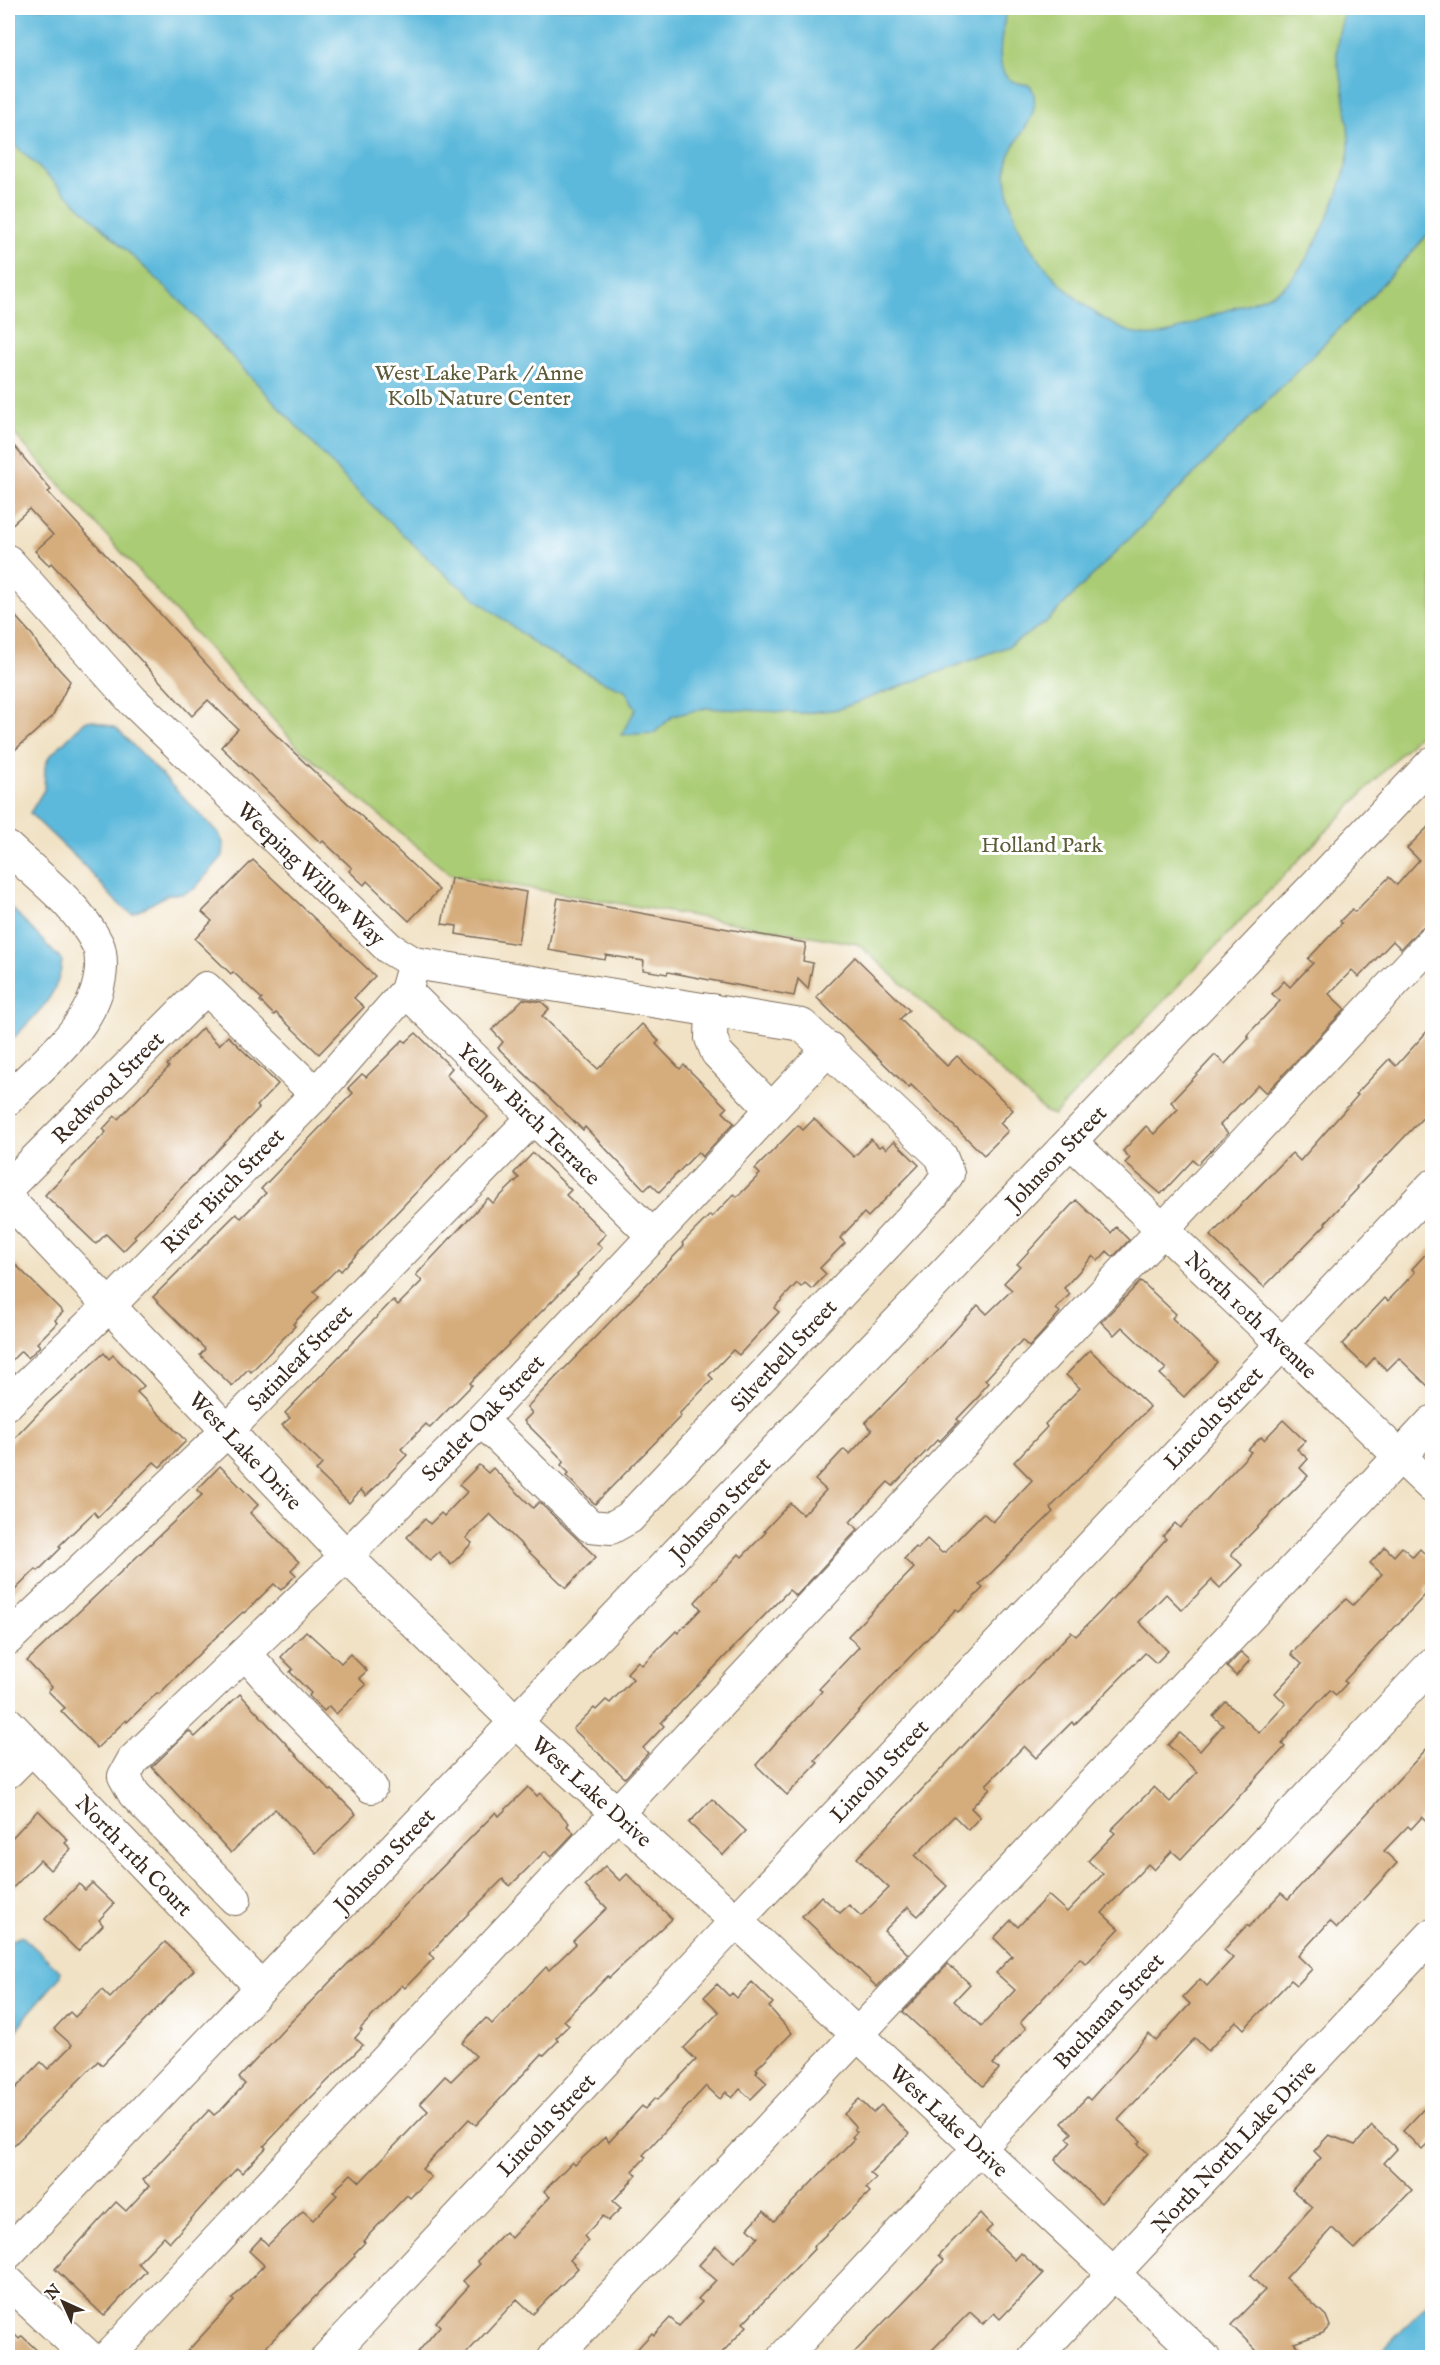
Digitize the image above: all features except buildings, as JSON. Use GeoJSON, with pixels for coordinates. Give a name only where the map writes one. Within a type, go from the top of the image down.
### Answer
{"type":"FeatureCollection","features":[{"type":"Feature","properties":{"kind":"street","name":"Weeping Willow Way"},"geometry":{"type":"LineString","coordinates":[[8,561],[133,701],[389,948],[410,977],[712,1010],[802,1024],[941,1156],[948,1174]]}},
{"type":"Feature","properties":{"kind":"street","name":"Johnson Street"},"geometry":{"type":"LineString","coordinates":[[8,2253],[1432,763]]}},
{"type":"Feature","properties":{"kind":"street"},"geometry":{"type":"LineString","coordinates":[[8,848],[75,911],[99,946],[101,961],[100,984],[83,1020],[8,1098]]}},
{"type":"Feature","properties":{"kind":"street"},"geometry":{"type":"LineString","coordinates":[[107,2358],[1432,942]]}},
{"type":"Feature","properties":{"kind":"street","name":"River Birch Street"},"geometry":{"type":"LineString","coordinates":[[8,1403],[109,1306],[316,1094],[410,977]]}},
{"type":"Feature","properties":{"kind":"street","name":"Yellow Birch Terrace"},"geometry":{"type":"LineString","coordinates":[[410,977],[533,1118],[652,1235]]}},
{"type":"Feature","properties":{"kind":"street","name":"Redwood Street"},"geometry":{"type":"LineString","coordinates":[[8,1187],[206,988],[316,1094]]}},
{"type":"Feature","properties":{"kind":"street"},"geometry":{"type":"LineString","coordinates":[[712,1010],[711,1038],[717,1053],[771,1109]]}},
{"type":"Feature","properties":{"kind":"street","name":"Scarlet Oak Street"},"geometry":{"type":"LineString","coordinates":[[235,1899],[134,1794],[124,1776],[133,1760],[346,1556],[481,1420],[829,1048]]}},
{"type":"Feature","properties":{"kind":"street","name":"Satinleaf Street"},"geometry":{"type":"LineString","coordinates":[[8,1639],[227,1431],[533,1118]]}},
{"type":"Feature","properties":{"kind":"street","name":"North 10th Avenue"},"geometry":{"type":"LineString","coordinates":[[1071,1142],[1432,1487]]}},
{"type":"Feature","properties":{"kind":"street","name":"Silverbell Street"},"geometry":{"type":"LineString","coordinates":[[481,1420],[590,1526],[611,1528],[629,1518],[933,1195],[948,1174]]}},
{"type":"Feature","properties":{"kind":"street","name":"Lincoln Street"},"geometry":{"type":"LineString","coordinates":[[327,2358],[736,1921],[1432,1186]]}},
{"type":"Feature","properties":{"kind":"street","name":"West Lake Drive"},"geometry":{"type":"LineString","coordinates":[[8,1199],[346,1556],[515,1722],[736,1921],[1204,2358]]}},
{"type":"Feature","properties":{"kind":"street"},"geometry":{"type":"LineString","coordinates":[[554,2358],[1432,1422]]}},
{"type":"Feature","properties":{"kind":"street"},"geometry":{"type":"LineString","coordinates":[[245,1653],[371,1787]]}},
{"type":"Feature","properties":{"kind":"street","name":"Buchanan Street"},"geometry":{"type":"LineString","coordinates":[[783,2358],[981,2149],[1432,1664]]}},
{"type":"Feature","properties":{"kind":"street","name":"North 11th Court"},"geometry":{"type":"LineString","coordinates":[[8,1723],[261,1987]]}},
{"type":"Feature","properties":{"kind":"street"},"geometry":{"type":"LineString","coordinates":[[8,1772],[31,1749]]}},
{"type":"Feature","properties":{"kind":"street","name":"North North Lake Drive"},"geometry":{"type":"LineString","coordinates":[[1034,2358],[1432,1935]]}},
{"type":"Feature","properties":{"kind":"street"},"geometry":{"type":"LineString","coordinates":[[8,2282],[90,2358]]}},
{"type":"Feature","properties":{"kind":"green space","name":"West Lake Park / Anne Kolb Nature Center"},"geometry":{"type":"Polygon","coordinates":[[[8,8],[1432,8],[1432,207],[782,712],[803,713],[839,709],[1009,646],[1046,622],[1361,307],[1432,230],[1432,721],[1054,1115],[1046,1112],[858,944],[451,875],[299,748],[8,427],[8,8]]]}},
{"type":"Feature","properties":{"kind":"water","name":"West Lake Park / Anne Kolb Nature Center"},"geometry":{"type":"Polygon","coordinates":[[[8,8],[1007,8],[1002,34],[1001,64],[1008,78],[1031,86],[1034,97],[1032,116],[1012,151],[1007,167],[1008,191],[1017,222],[1037,256],[1067,290],[1084,305],[1120,328],[1137,334],[1159,335],[1273,294],[1290,280],[1314,246],[1334,202],[1347,161],[1348,124],[1337,50],[1339,32],[1346,8],[1432,8],[1432,230],[1361,307],[1046,622],[1009,646],[839,709],[803,713],[705,708],[673,716],[654,733],[621,735],[636,709],[625,690],[599,680],[538,646],[449,578],[358,492],[180,301],[16,146],[8,134],[8,8]]]}},
{"type":"Feature","properties":{"kind":"water"},"geometry":{"type":"Polygon","coordinates":[[[92,720],[116,728],[219,834],[224,845],[223,856],[194,889],[182,894],[169,894],[133,914],[115,900],[83,864],[30,813],[44,790],[45,767],[49,757],[84,722],[92,720]]]}},
{"type":"Feature","properties":{"kind":"water"},"geometry":{"type":"Polygon","coordinates":[[[8,904],[62,961],[56,986],[50,997],[8,1044],[8,904]]]}},
{"type":"Feature","properties":{"kind":"water"},"geometry":{"type":"Polygon","coordinates":[[[22,1936],[60,1971],[60,1977],[28,2014],[8,2044],[8,1942],[22,1936]]]}},
{"type":"Feature","properties":{"kind":"water"},"geometry":{"type":"Polygon","coordinates":[[[1432,2300],[1432,2357],[1376,2357],[1432,2300]]]}},
{"type":"Feature","properties":{"kind":"park label","name":"Holland Park"},"geometry":{"type":"Point","coordinates":[1042,844]}}]}
